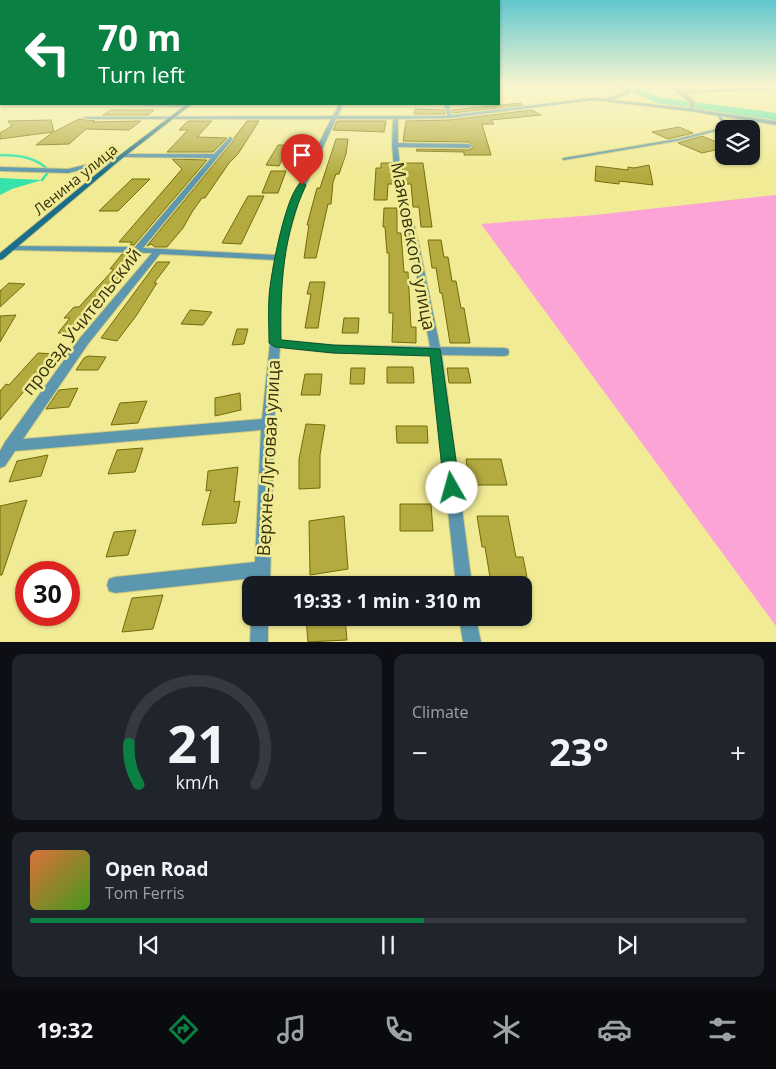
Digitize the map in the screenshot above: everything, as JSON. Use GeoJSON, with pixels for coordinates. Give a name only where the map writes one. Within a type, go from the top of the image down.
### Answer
{"type":"FeatureCollection","features":[{"type":"Feature","properties":{"kind":"main road","name":"Ленина улица"},"geometry":{"type":"LineString","coordinates":[[0,257],[121,157],[176,115]]}},
{"type":"Feature","properties":{"kind":"street"},"geometry":{"type":"LineString","coordinates":[[86,118],[450,117],[466,115]]}},
{"type":"Feature","properties":{"kind":"street"},"geometry":{"type":"LineString","coordinates":[[718,115],[776,123]]}},
{"type":"Feature","properties":{"kind":"street","name":"Верхне-Луговая улица"},"geometry":{"type":"LineString","coordinates":[[262,576],[268,424],[275,343],[275,296],[279,258],[294,202],[335,117]]}},
{"type":"Feature","properties":{"kind":"street","name":"Маяковского улица"},"geometry":{"type":"LineString","coordinates":[[396,117],[395,145],[397,168],[416,245],[436,352],[463,576]]}},
{"type":"Feature","properties":{"kind":"street","name":"проезд Учительский"},"geometry":{"type":"LineString","coordinates":[[137,250],[230,139]]}},
{"type":"Feature","properties":{"kind":"street","name":"Маяковского улица"},"geometry":{"type":"LineString","coordinates":[[395,145],[469,146]]}},
{"type":"Feature","properties":{"kind":"street"},"geometry":{"type":"LineString","coordinates":[[0,169],[68,171],[121,157],[214,156]]}},
{"type":"Feature","properties":{"kind":"street"},"geometry":{"type":"LineString","coordinates":[[12,248],[137,250],[279,258]]}},
{"type":"Feature","properties":{"kind":"street","name":"проезд Учительский"},"geometry":{"type":"LineString","coordinates":[[0,462],[84,340],[157,252]]}},
{"type":"Feature","properties":{"kind":"street"},"geometry":{"type":"LineString","coordinates":[[275,343],[333,349],[504,352]]}},
{"type":"Feature","properties":{"kind":"street"},"geometry":{"type":"LineString","coordinates":[[10,446],[268,424]]}},
{"type":"Feature","properties":{"kind":"street"},"geometry":{"type":"LineString","coordinates":[[115,585],[242,578]]}},
{"type":"Feature","properties":{"kind":"street"},"geometry":{"type":"LineString","coordinates":[[259,642],[260,626]]}},
{"type":"Feature","properties":{"kind":"street"},"geometry":{"type":"LineString","coordinates":[[469,626],[472,642]]}},
{"type":"Feature","properties":{"kind":"lane"},"geometry":{"type":"LineString","coordinates":[[564,159],[677,140],[727,127],[718,115]]}},
{"type":"Feature","properties":{"kind":"shaded area"},"geometry":{"type":"Polygon","coordinates":[[[0,178],[42,180],[12,189],[0,195],[0,178]]]}},
{"type":"Feature","properties":{"kind":"shaded area"},"geometry":{"type":"Polygon","coordinates":[[[776,195],[776,626],[481,224],[595,215],[776,195]]]}},
{"type":"Feature","properties":{"kind":"building"},"geometry":{"type":"Polygon","coordinates":[[[491,115],[541,115],[491,120],[494,124],[482,124],[491,155],[464,155],[464,152],[416,151],[417,149],[469,150],[474,147],[469,142],[403,141],[406,121],[450,120],[491,115]]]}},
{"type":"Feature","properties":{"kind":"building"},"geometry":{"type":"Polygon","coordinates":[[[79,119],[95,121],[93,122],[141,121],[129,130],[86,129],[69,144],[36,145],[53,132],[0,139],[0,133],[12,126],[8,121],[51,120],[54,132],[79,119]]]}},
{"type":"Feature","properties":{"kind":"building"},"geometry":{"type":"Polygon","coordinates":[[[188,121],[212,121],[197,137],[227,138],[213,152],[167,152],[188,130],[179,130],[188,121]]]}},
{"type":"Feature","properties":{"kind":"building"},"geometry":{"type":"Polygon","coordinates":[[[247,121],[259,121],[238,154],[229,163],[205,198],[202,198],[183,228],[167,247],[155,247],[151,244],[147,246],[234,140],[247,121]]]}},
{"type":"Feature","properties":{"kind":"building"},"geometry":{"type":"Polygon","coordinates":[[[337,121],[386,121],[384,132],[333,130],[337,121]]]}},
{"type":"Feature","properties":{"kind":"building"},"geometry":{"type":"Polygon","coordinates":[[[679,127],[693,133],[668,139],[652,132],[679,127]]]}},
{"type":"Feature","properties":{"kind":"building"},"geometry":{"type":"Polygon","coordinates":[[[702,136],[715,141],[715,150],[702,153],[678,143],[702,136]]]}},
{"type":"Feature","properties":{"kind":"building"},"geometry":{"type":"Polygon","coordinates":[[[336,139],[348,139],[346,154],[339,174],[336,174],[333,182],[331,204],[328,204],[316,258],[304,258],[309,225],[307,225],[317,188],[320,188],[336,139]]]}},
{"type":"Feature","properties":{"kind":"building"},"geometry":{"type":"Polygon","coordinates":[[[278,145],[289,145],[279,166],[266,165],[278,145]]]}},
{"type":"Feature","properties":{"kind":"building"},"geometry":{"type":"Polygon","coordinates":[[[172,159],[207,160],[134,245],[130,245],[132,242],[119,242],[182,169],[172,159]]]}},
{"type":"Feature","properties":{"kind":"building"},"geometry":{"type":"Polygon","coordinates":[[[381,163],[392,163],[396,184],[388,184],[387,200],[374,200],[376,168],[381,168],[381,163]]]}},
{"type":"Feature","properties":{"kind":"building"},"geometry":{"type":"Polygon","coordinates":[[[401,163],[423,163],[432,227],[421,227],[419,207],[413,207],[411,184],[406,184],[401,163]]]}},
{"type":"Feature","properties":{"kind":"building"},"geometry":{"type":"Polygon","coordinates":[[[649,165],[653,185],[619,181],[619,184],[595,181],[596,166],[628,170],[628,167],[634,168],[649,165]]]}},
{"type":"Feature","properties":{"kind":"building"},"geometry":{"type":"Polygon","coordinates":[[[271,171],[286,171],[278,193],[262,193],[271,171]]]}},
{"type":"Feature","properties":{"kind":"building"},"geometry":{"type":"Polygon","coordinates":[[[132,179],[150,179],[118,211],[99,211],[132,179]]]}},
{"type":"Feature","properties":{"kind":"building"},"geometry":{"type":"Polygon","coordinates":[[[248,196],[264,196],[241,244],[222,243],[248,196]]]}},
{"type":"Feature","properties":{"kind":"building"},"geometry":{"type":"Polygon","coordinates":[[[384,208],[397,208],[397,233],[401,233],[404,272],[408,272],[411,327],[416,327],[416,343],[392,342],[393,313],[389,313],[389,253],[387,253],[385,227],[383,227],[384,208]]]}},
{"type":"Feature","properties":{"kind":"building"},"geometry":{"type":"Polygon","coordinates":[[[428,240],[441,240],[444,257],[448,257],[452,281],[456,281],[461,308],[464,308],[470,343],[450,343],[442,293],[440,293],[436,268],[432,268],[428,240]]]}},
{"type":"Feature","properties":{"kind":"building"},"geometry":{"type":"Polygon","coordinates":[[[122,254],[142,255],[84,322],[82,321],[71,334],[58,333],[70,318],[64,318],[74,307],[79,307],[114,269],[110,269],[122,254]]]}},
{"type":"Feature","properties":{"kind":"building"},"geometry":{"type":"Polygon","coordinates":[[[157,262],[170,262],[154,283],[157,283],[136,316],[117,341],[101,338],[157,262]]]}},
{"type":"Feature","properties":{"kind":"building"},"geometry":{"type":"Polygon","coordinates":[[[310,282],[325,282],[318,328],[305,328],[311,294],[307,294],[310,282]]]}},
{"type":"Feature","properties":{"kind":"building"},"geometry":{"type":"Polygon","coordinates":[[[9,283],[25,284],[0,307],[0,291],[9,283]]]}},
{"type":"Feature","properties":{"kind":"building"},"geometry":{"type":"Polygon","coordinates":[[[190,310],[212,312],[203,325],[181,324],[190,310]]]}},
{"type":"Feature","properties":{"kind":"building"},"geometry":{"type":"Polygon","coordinates":[[[16,315],[0,342],[0,316],[16,315]]]}},
{"type":"Feature","properties":{"kind":"building"},"geometry":{"type":"Polygon","coordinates":[[[344,318],[359,318],[358,333],[342,333],[344,318]]]}},
{"type":"Feature","properties":{"kind":"building"},"geometry":{"type":"Polygon","coordinates":[[[237,329],[248,329],[244,344],[232,345],[237,329]]]}},
{"type":"Feature","properties":{"kind":"building"},"geometry":{"type":"Polygon","coordinates":[[[38,353],[55,354],[0,420],[0,391],[6,384],[9,385],[38,353]]]}},
{"type":"Feature","properties":{"kind":"building"},"geometry":{"type":"Polygon","coordinates":[[[88,356],[106,357],[98,370],[76,370],[84,358],[88,356]]]}},
{"type":"Feature","properties":{"kind":"building"},"geometry":{"type":"Polygon","coordinates":[[[387,367],[413,367],[414,383],[387,383],[387,367]]]}},
{"type":"Feature","properties":{"kind":"building"},"geometry":{"type":"Polygon","coordinates":[[[351,368],[365,368],[364,384],[350,384],[351,368]]]}},
{"type":"Feature","properties":{"kind":"building"},"geometry":{"type":"Polygon","coordinates":[[[447,368],[468,368],[471,383],[449,383],[447,368]]]}},
{"type":"Feature","properties":{"kind":"building"},"geometry":{"type":"Polygon","coordinates":[[[305,374],[322,374],[320,395],[301,395],[305,374]]]}},
{"type":"Feature","properties":{"kind":"building"},"geometry":{"type":"Polygon","coordinates":[[[78,388],[69,407],[46,409],[59,390],[78,388]]]}},
{"type":"Feature","properties":{"kind":"building"},"geometry":{"type":"Polygon","coordinates":[[[240,393],[241,410],[215,416],[215,398],[240,393]]]}},
{"type":"Feature","properties":{"kind":"building"},"geometry":{"type":"Polygon","coordinates":[[[147,401],[138,423],[111,425],[120,403],[147,401]]]}},
{"type":"Feature","properties":{"kind":"building"},"geometry":{"type":"Polygon","coordinates":[[[306,424],[325,425],[320,455],[320,488],[299,489],[299,459],[306,424]]]}},
{"type":"Feature","properties":{"kind":"building"},"geometry":{"type":"Polygon","coordinates":[[[396,426],[427,426],[428,443],[397,443],[396,426]]]}},
{"type":"Feature","properties":{"kind":"building"},"geometry":{"type":"Polygon","coordinates":[[[143,448],[135,472],[108,474],[117,450],[143,448]]]}},
{"type":"Feature","properties":{"kind":"building"},"geometry":{"type":"Polygon","coordinates":[[[48,455],[41,476],[9,482],[17,461],[48,455]]]}},
{"type":"Feature","properties":{"kind":"building"},"geometry":{"type":"Polygon","coordinates":[[[466,459],[501,459],[507,485],[470,485],[466,459]]]}},
{"type":"Feature","properties":{"kind":"building"},"geometry":{"type":"Polygon","coordinates":[[[238,467],[234,502],[240,501],[236,523],[202,525],[211,490],[206,491],[208,471],[238,467]]]}},
{"type":"Feature","properties":{"kind":"building"},"geometry":{"type":"Polygon","coordinates":[[[27,500],[2,575],[0,575],[0,506],[27,500]]]}},
{"type":"Feature","properties":{"kind":"building"},"geometry":{"type":"Polygon","coordinates":[[[400,504],[431,504],[433,531],[400,531],[400,504]]]}},
{"type":"Feature","properties":{"kind":"building"},"geometry":{"type":"Polygon","coordinates":[[[344,516],[348,569],[310,575],[309,521],[344,516]]]}},
{"type":"Feature","properties":{"kind":"building"},"geometry":{"type":"Polygon","coordinates":[[[477,516],[508,516],[516,557],[523,557],[527,576],[490,576],[485,547],[482,547],[477,516]]]}},
{"type":"Feature","properties":{"kind":"building"},"geometry":{"type":"Polygon","coordinates":[[[136,530],[128,555],[106,557],[114,532],[136,530]]]}},
{"type":"Feature","properties":{"kind":"building"},"geometry":{"type":"Polygon","coordinates":[[[163,595],[153,629],[122,632],[132,598],[163,595]]]}},
{"type":"Feature","properties":{"kind":"building"},"geometry":{"type":"Polygon","coordinates":[[[307,626],[346,626],[347,640],[308,642],[307,626]]]}},
{"type":"Feature","properties":{"kind":"waterway"},"geometry":{"type":"LineString","coordinates":[[762,115],[776,117]]}},
{"type":"Feature","properties":{"kind":"waterway"},"geometry":{"type":"LineString","coordinates":[[0,155],[20,156],[39,163],[49,171],[42,180]]}},
{"type":"Feature","properties":{"kind":"route"},"geometry":{"type":"LineString","coordinates":[[302,185],[294,202],[279,258],[275,296],[275,343],[333,349],[436,352],[452,488]]}}]}
